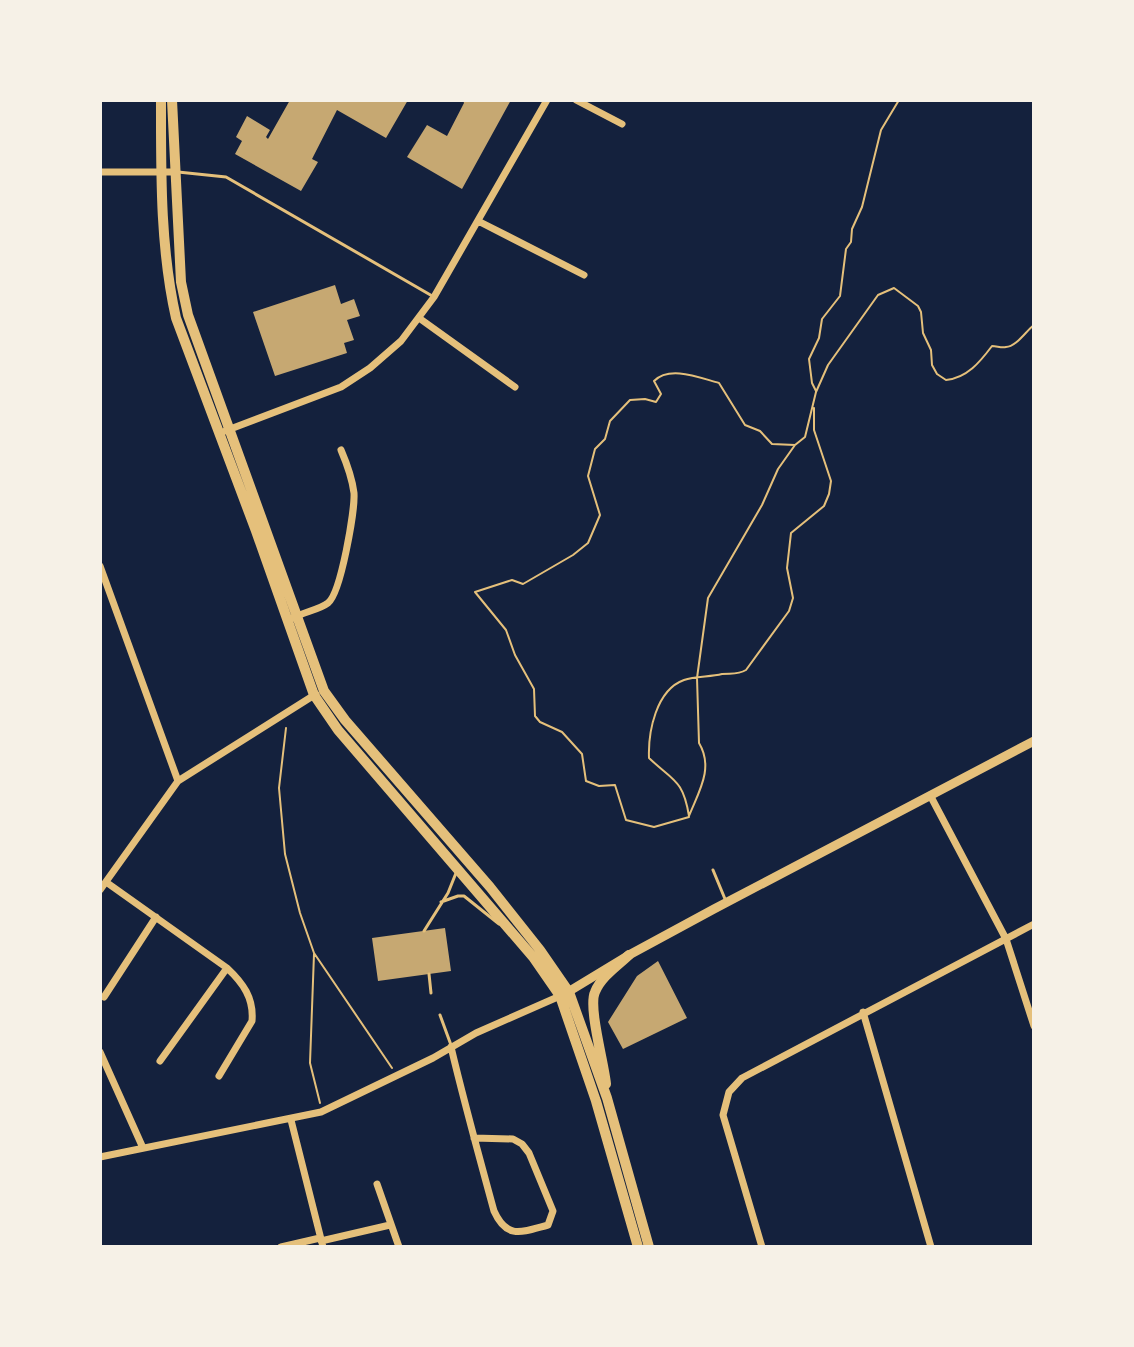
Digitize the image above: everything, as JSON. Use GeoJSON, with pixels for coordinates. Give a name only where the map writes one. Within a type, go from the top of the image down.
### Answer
{"type":"FeatureCollection","features":[{"type":"Feature","properties":{"kind":"main road"},"geometry":{"type":"LineString","coordinates":[[161,100],[161,171],[171,297],[176,318],[225,432]]}},
{"type":"Feature","properties":{"kind":"main road"},"geometry":{"type":"LineString","coordinates":[[172,100],[181,282],[188,315],[225,432],[319,693],[323,713],[564,994],[638,1247]]}},
{"type":"Feature","properties":{"kind":"main road"},"geometry":{"type":"LineString","coordinates":[[319,693],[490,887],[540,950],[564,994],[607,1098],[649,1247]]}},
{"type":"Feature","properties":{"kind":"main road"},"geometry":{"type":"LineString","coordinates":[[607,1098],[604,1059],[592,1012],[593,997],[602,980],[629,955]]}},
{"type":"Feature","properties":{"kind":"street"},"geometry":{"type":"LineString","coordinates":[[225,432],[341,387],[370,368],[401,341],[434,297],[547,100]]}},
{"type":"Feature","properties":{"kind":"street"},"geometry":{"type":"LineString","coordinates":[[576,100],[622,124]]}},
{"type":"Feature","properties":{"kind":"street"},"geometry":{"type":"LineString","coordinates":[[100,172],[174,172]]}},
{"type":"Feature","properties":{"kind":"street"},"geometry":{"type":"LineString","coordinates":[[478,221],[584,275]]}},
{"type":"Feature","properties":{"kind":"street"},"geometry":{"type":"LineString","coordinates":[[419,318],[515,387]]}},
{"type":"Feature","properties":{"kind":"street"},"geometry":{"type":"LineString","coordinates":[[292,618],[327,603],[337,590],[354,499],[350,471],[341,450]]}},
{"type":"Feature","properties":{"kind":"street"},"geometry":{"type":"LineString","coordinates":[[100,566],[178,781]]}},
{"type":"Feature","properties":{"kind":"street"},"geometry":{"type":"LineString","coordinates":[[100,890],[178,781],[319,693]]}},
{"type":"Feature","properties":{"kind":"street"},"geometry":{"type":"LineString","coordinates":[[100,1157],[321,1112],[398,1076],[476,1033],[564,994],[629,955],[1034,741]]}},
{"type":"Feature","properties":{"kind":"street"},"geometry":{"type":"LineString","coordinates":[[930,795],[1006,939],[1034,1026]]}},
{"type":"Feature","properties":{"kind":"street"},"geometry":{"type":"LineString","coordinates":[[106,882],[227,968],[245,985],[253,1016],[219,1076]]}},
{"type":"Feature","properties":{"kind":"street"},"geometry":{"type":"LineString","coordinates":[[104,997],[156,917]]}},
{"type":"Feature","properties":{"kind":"street"},"geometry":{"type":"LineString","coordinates":[[762,1247],[723,1115],[729,1092],[742,1078],[1034,924]]}},
{"type":"Feature","properties":{"kind":"street"},"geometry":{"type":"LineString","coordinates":[[160,1061],[227,968]]}},
{"type":"Feature","properties":{"kind":"street"},"geometry":{"type":"LineString","coordinates":[[863,1012],[931,1247]]}},
{"type":"Feature","properties":{"kind":"street"},"geometry":{"type":"LineString","coordinates":[[451,1047],[474,1138],[494,1211],[509,1231],[522,1232],[548,1225],[553,1211],[525,1147],[513,1139],[474,1138]]}},
{"type":"Feature","properties":{"kind":"street"},"geometry":{"type":"LineString","coordinates":[[100,1052],[143,1148]]}},
{"type":"Feature","properties":{"kind":"street"},"geometry":{"type":"LineString","coordinates":[[291,1120],[321,1242]]}},
{"type":"Feature","properties":{"kind":"street"},"geometry":{"type":"LineString","coordinates":[[377,1184],[399,1247]]}},
{"type":"Feature","properties":{"kind":"street"},"geometry":{"type":"LineString","coordinates":[[281,1247],[321,1242],[390,1225]]}},
{"type":"Feature","properties":{"kind":"lane"},"geometry":{"type":"LineString","coordinates":[[174,172],[226,177],[434,297]]}},
{"type":"Feature","properties":{"kind":"lane"},"geometry":{"type":"LineString","coordinates":[[424,931],[452,885],[457,869]]}},
{"type":"Feature","properties":{"kind":"lane"},"geometry":{"type":"LineString","coordinates":[[713,870],[726,903]]}},
{"type":"Feature","properties":{"kind":"lane"},"geometry":{"type":"LineString","coordinates":[[441,902],[464,896],[512,932]]}},
{"type":"Feature","properties":{"kind":"lane"},"geometry":{"type":"LineString","coordinates":[[429,974],[431,993]]}},
{"type":"Feature","properties":{"kind":"lane"},"geometry":{"type":"LineString","coordinates":[[440,1015],[451,1047]]}},
{"type":"Feature","properties":{"kind":"path"},"geometry":{"type":"LineString","coordinates":[[816,392],[809,359],[819,338],[822,319],[840,296],[846,249],[862,207],[881,130],[899,100]]}},
{"type":"Feature","properties":{"kind":"path"},"geometry":{"type":"LineString","coordinates":[[689,817],[705,781],[704,751],[699,743],[697,678],[708,598],[762,505],[770,483],[795,445],[805,437],[816,392],[828,365],[867,307],[884,290],[894,288],[918,306],[923,333],[931,350],[932,365],[937,374],[946,380],[957,379],[967,372],[992,346],[1007,348],[1015,344],[1034,325]]}},
{"type":"Feature","properties":{"kind":"path"},"geometry":{"type":"LineString","coordinates":[[689,817],[654,827],[626,820],[615,785],[599,786],[586,781],[582,754],[562,732],[540,722],[535,716],[534,689],[515,655],[506,630],[475,592],[512,580],[523,584],[588,543],[600,515],[588,476],[595,449],[605,439],[610,421],[630,400],[656,402],[661,394],[654,381],[659,376],[679,373],[719,383],[745,425],[760,431],[772,444],[795,445]]}},
{"type":"Feature","properties":{"kind":"path"},"geometry":{"type":"LineString","coordinates":[[689,817],[686,796],[679,783],[649,758],[654,717],[673,686],[685,680],[739,674],[746,670],[789,611],[793,598],[787,568],[791,533],[824,506],[831,481],[814,430],[814,404]]}},
{"type":"Feature","properties":{"kind":"path"},"geometry":{"type":"LineString","coordinates":[[286,714],[279,788],[285,854],[314,953],[398,1076]]}},
{"type":"Feature","properties":{"kind":"path"},"geometry":{"type":"LineString","coordinates":[[314,953],[310,1063],[321,1112]]}},
{"type":"Feature","properties":{"kind":"building"},"geometry":{"type":"Polygon","coordinates":[[[290,100],[408,100],[386,138],[337,110],[312,159],[318,162],[301,191],[235,154],[242,141],[236,137],[247,116],[270,130],[268,139],[290,100]]]}},
{"type":"Feature","properties":{"kind":"building"},"geometry":{"type":"Polygon","coordinates":[[[463,100],[511,100],[462,189],[407,157],[427,125],[447,136],[463,100]]]}},
{"type":"Feature","properties":{"kind":"building"},"geometry":{"type":"Polygon","coordinates":[[[335,285],[341,304],[354,299],[360,316],[347,320],[354,340],[344,343],[347,353],[275,376],[253,312],[335,285]]]}},
{"type":"Feature","properties":{"kind":"building"},"geometry":{"type":"Polygon","coordinates":[[[445,928],[451,971],[378,981],[372,938],[445,928]]]}},
{"type":"Feature","properties":{"kind":"building"},"geometry":{"type":"Polygon","coordinates":[[[658,961],[687,1018],[623,1049],[608,1022],[637,976],[658,961]]]}}]}
